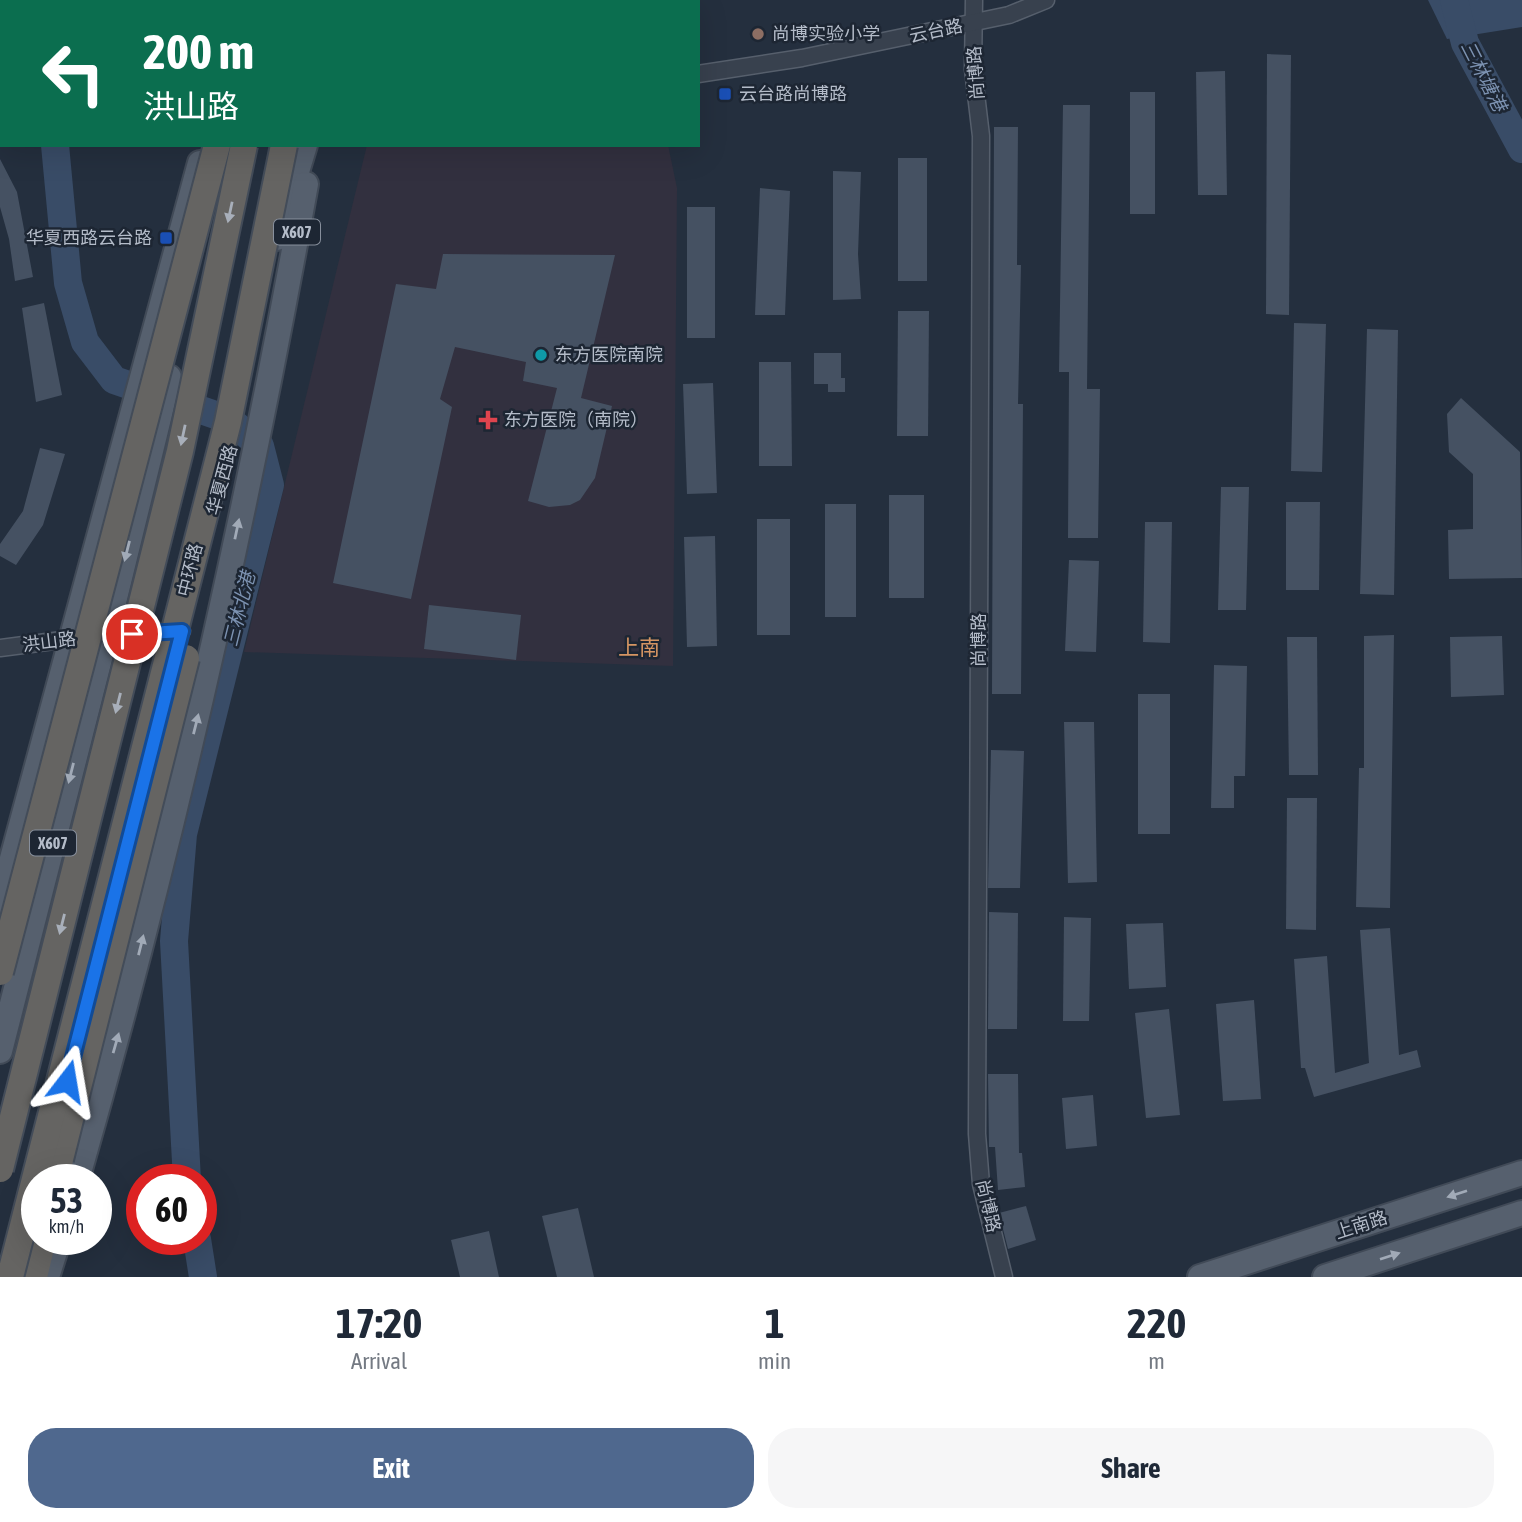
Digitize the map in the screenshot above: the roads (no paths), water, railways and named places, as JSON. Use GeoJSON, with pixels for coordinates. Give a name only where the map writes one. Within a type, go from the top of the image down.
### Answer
{"type":"FeatureCollection","features":[{"type":"Feature","properties":{"kind":"highway"},"geometry":{"type":"LineString","coordinates":[[0,972],[216,147]]}},
{"type":"Feature","properties":{"kind":"highway"},"geometry":{"type":"LineString","coordinates":[[0,1169],[180,451],[244,147]]}},
{"type":"Feature","properties":{"kind":"highway"},"geometry":{"type":"LineString","coordinates":[[59,1164],[239,441],[267,289],[284,147]]}},
{"type":"Feature","properties":{"kind":"highway","name":"中环路"},"geometry":{"type":"LineString","coordinates":[[10,1277],[228,422],[284,147]]}},
{"type":"Feature","properties":{"kind":"highway"},"geometry":{"type":"LineString","coordinates":[[34,1277],[39,1255]]}},
{"type":"Feature","properties":{"kind":"main road"},"geometry":{"type":"LineString","coordinates":[[0,904],[122,444],[175,298],[205,147]]}},
{"type":"Feature","properties":{"kind":"main road","name":"X607"},"geometry":{"type":"LineString","coordinates":[[0,1051],[150,461],[175,298],[211,147]]}},
{"type":"Feature","properties":{"kind":"main road","name":"华夏西路"},"geometry":{"type":"LineString","coordinates":[[46,1164],[231,444],[284,208],[304,147]]}},
{"type":"Feature","properties":{"kind":"main road","name":"华夏西路"},"geometry":{"type":"LineString","coordinates":[[82,1164],[125,1012],[215,644],[282,318],[313,147]]}},
{"type":"Feature","properties":{"kind":"main road","name":"上南路"},"geometry":{"type":"LineString","coordinates":[[1200,1277],[1522,1173]]}},
{"type":"Feature","properties":{"kind":"main road"},"geometry":{"type":"LineString","coordinates":[[1325,1277],[1522,1213]]}},
{"type":"Feature","properties":{"kind":"main road"},"geometry":{"type":"LineString","coordinates":[[17,1277],[23,1255]]}},
{"type":"Feature","properties":{"kind":"main road"},"geometry":{"type":"LineString","coordinates":[[47,1277],[54,1255]]}},
{"type":"Feature","properties":{"kind":"street","name":"尚博路"},"geometry":{"type":"LineString","coordinates":[[974,0],[973,69],[981,136],[977,1133],[981,1184],[1004,1277]]}},
{"type":"Feature","properties":{"kind":"street","name":"云台路"},"geometry":{"type":"LineString","coordinates":[[700,74],[802,58],[973,23],[1009,15],[1046,0]]}},
{"type":"Feature","properties":{"kind":"street","name":"洪山路"},"geometry":{"type":"LineString","coordinates":[[0,648],[106,635],[182,631]]}},
{"type":"Feature","properties":{"kind":"water"},"geometry":{"type":"Polygon","coordinates":[[[1428,0],[1522,0],[1522,27],[1447,39],[1428,0]]]}},
{"type":"Feature","properties":{"kind":"waterway","name":"三林塘港"},"geometry":{"type":"LineString","coordinates":[[1454,0],[1465,43],[1522,149]]}},
{"type":"Feature","properties":{"kind":"waterway","name":"三林北港"},"geometry":{"type":"LineString","coordinates":[[55,147],[68,283],[85,342],[114,380],[230,420],[260,446],[270,485],[183,834],[174,941],[186,1164]]}},
{"type":"Feature","properties":{"kind":"waterway","name":"三林北港"},"geometry":{"type":"LineString","coordinates":[[200,1255],[203,1277]]}},
{"type":"Feature","properties":{"kind":"place","name":"尚博实验小学"},"geometry":{"type":"Point","coordinates":[758,34]}},
{"type":"Feature","properties":{"kind":"place","name":"云台路尚博路"},"geometry":{"type":"Point","coordinates":[725,94]}},
{"type":"Feature","properties":{"kind":"place","name":"华夏西路云台路"},"geometry":{"type":"Point","coordinates":[166,238]}},
{"type":"Feature","properties":{"kind":"place","name":"东方医院南院"},"geometry":{"type":"Point","coordinates":[541,355]}},
{"type":"Feature","properties":{"kind":"place","name":"东方医院（南院）"},"geometry":{"type":"Point","coordinates":[488,420]}},
{"type":"Feature","properties":{"kind":"district","name":"上南"},"geometry":{"type":"Point","coordinates":[639,648]}}]}
